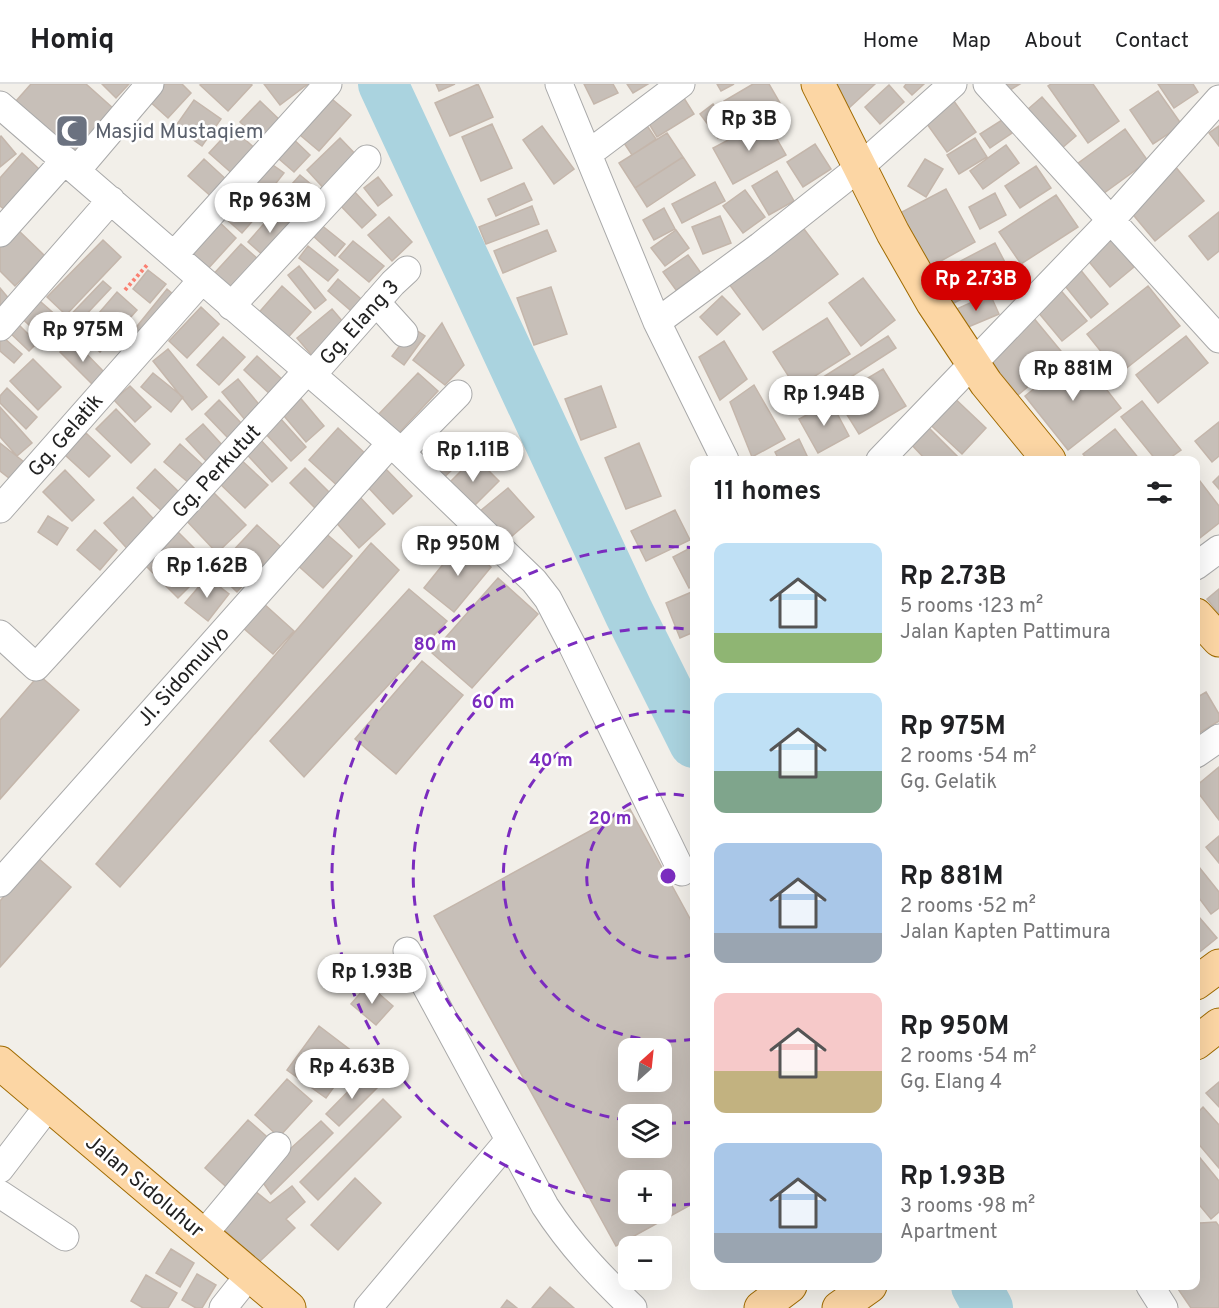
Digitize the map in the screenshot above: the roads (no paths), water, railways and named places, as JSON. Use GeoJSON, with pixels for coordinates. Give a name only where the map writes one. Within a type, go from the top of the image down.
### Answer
{"type":"FeatureCollection","features":[{"type":"Feature","properties":{"kind":"main road"},"geometry":{"type":"LineString","coordinates":[[818,84],[898,243],[933,303],[986,383],[1046,456]]}},
{"type":"Feature","properties":{"kind":"main road"},"geometry":{"type":"LineString","coordinates":[[1200,619],[1219,640]]}},
{"type":"Feature","properties":{"kind":"main road"},"geometry":{"type":"LineString","coordinates":[[1200,980],[1219,966]]}},
{"type":"Feature","properties":{"kind":"main road"},"geometry":{"type":"LineString","coordinates":[[1200,1040],[1219,1025]]}},
{"type":"Feature","properties":{"kind":"main road","name":"Jalan Sidoluhur"},"geometry":{"type":"LineString","coordinates":[[0,1064],[289,1308]]}},
{"type":"Feature","properties":{"kind":"main road"},"geometry":{"type":"LineString","coordinates":[[761,1308],[784,1290]]}},
{"type":"Feature","properties":{"kind":"main road"},"geometry":{"type":"LineString","coordinates":[[839,1308],[864,1290]]}},
{"type":"Feature","properties":{"kind":"street"},"geometry":{"type":"LineString","coordinates":[[0,233],[150,84]]}},
{"type":"Feature","properties":{"kind":"street"},"geometry":{"type":"LineString","coordinates":[[174,255],[328,84]]}},
{"type":"Feature","properties":{"kind":"street"},"geometry":{"type":"LineString","coordinates":[[559,84],[657,322],[723,456]]}},
{"type":"Feature","properties":{"kind":"street"},"geometry":{"type":"LineString","coordinates":[[588,154],[681,84]]}},
{"type":"Feature","properties":{"kind":"street"},"geometry":{"type":"LineString","coordinates":[[657,322],[760,246],[861,166],[953,84]]}},
{"type":"Feature","properties":{"kind":"street"},"geometry":{"type":"LineString","coordinates":[[987,84],[1219,339]]}},
{"type":"Feature","properties":{"kind":"street"},"geometry":{"type":"LineString","coordinates":[[883,456],[1111,220],[1219,99]]}},
{"type":"Feature","properties":{"kind":"street"},"geometry":{"type":"LineString","coordinates":[[0,105],[396,447],[534,581],[548,599],[573,647],[682,872]]}},
{"type":"Feature","properties":{"kind":"street"},"geometry":{"type":"LineString","coordinates":[[231,306],[367,159]]}},
{"type":"Feature","properties":{"kind":"street"},"geometry":{"type":"LineString","coordinates":[[0,327],[111,200]]}},
{"type":"Feature","properties":{"kind":"street","name":"Gg. Elang 3"},"geometry":{"type":"LineString","coordinates":[[310,373],[407,270]]}},
{"type":"Feature","properties":{"kind":"street","name":"Gg. Gelatik"},"geometry":{"type":"LineString","coordinates":[[0,509],[202,280]]}},
{"type":"Feature","properties":{"kind":"street"},"geometry":{"type":"LineString","coordinates":[[376,302],[404,333]]}},
{"type":"Feature","properties":{"kind":"street","name":"Gg. Perkutut"},"geometry":{"type":"LineString","coordinates":[[0,634],[36,667],[310,373]]}},
{"type":"Feature","properties":{"kind":"street","name":"Jl. Sidomulyo"},"geometry":{"type":"LineString","coordinates":[[0,883],[396,447],[458,394]]}},
{"type":"Feature","properties":{"kind":"street"},"geometry":{"type":"LineString","coordinates":[[1200,563],[1219,549]]}},
{"type":"Feature","properties":{"kind":"street"},"geometry":{"type":"LineString","coordinates":[[1200,751],[1219,738]]}},
{"type":"Feature","properties":{"kind":"street"},"geometry":{"type":"LineString","coordinates":[[407,951],[544,1206],[566,1238],[633,1308]]}},
{"type":"Feature","properties":{"kind":"street"},"geometry":{"type":"LineString","coordinates":[[0,1169],[49,1105]]}},
{"type":"Feature","properties":{"kind":"street"},"geometry":{"type":"LineString","coordinates":[[368,1308],[509,1140]]}},
{"type":"Feature","properties":{"kind":"street"},"geometry":{"type":"LineString","coordinates":[[203,1235],[277,1146]]}},
{"type":"Feature","properties":{"kind":"street"},"geometry":{"type":"LineString","coordinates":[[0,1194],[65,1237]]}},
{"type":"Feature","properties":{"kind":"street"},"geometry":{"type":"LineString","coordinates":[[223,1308],[249,1274]]}},
{"type":"Feature","properties":{"kind":"street"},"geometry":{"type":"LineString","coordinates":[[1153,1290],[1164,1308]]}},
{"type":"Feature","properties":{"kind":"waterway"},"geometry":{"type":"LineString","coordinates":[[383,84],[629,613],[690,735]]}},
{"type":"Feature","properties":{"kind":"waterway"},"geometry":{"type":"LineString","coordinates":[[978,1290],[988,1308]]}},
{"type":"Feature","properties":{"kind":"place","name":"Masjid Mustaqiem"},"geometry":{"type":"Point","coordinates":[72,131]}}]}
